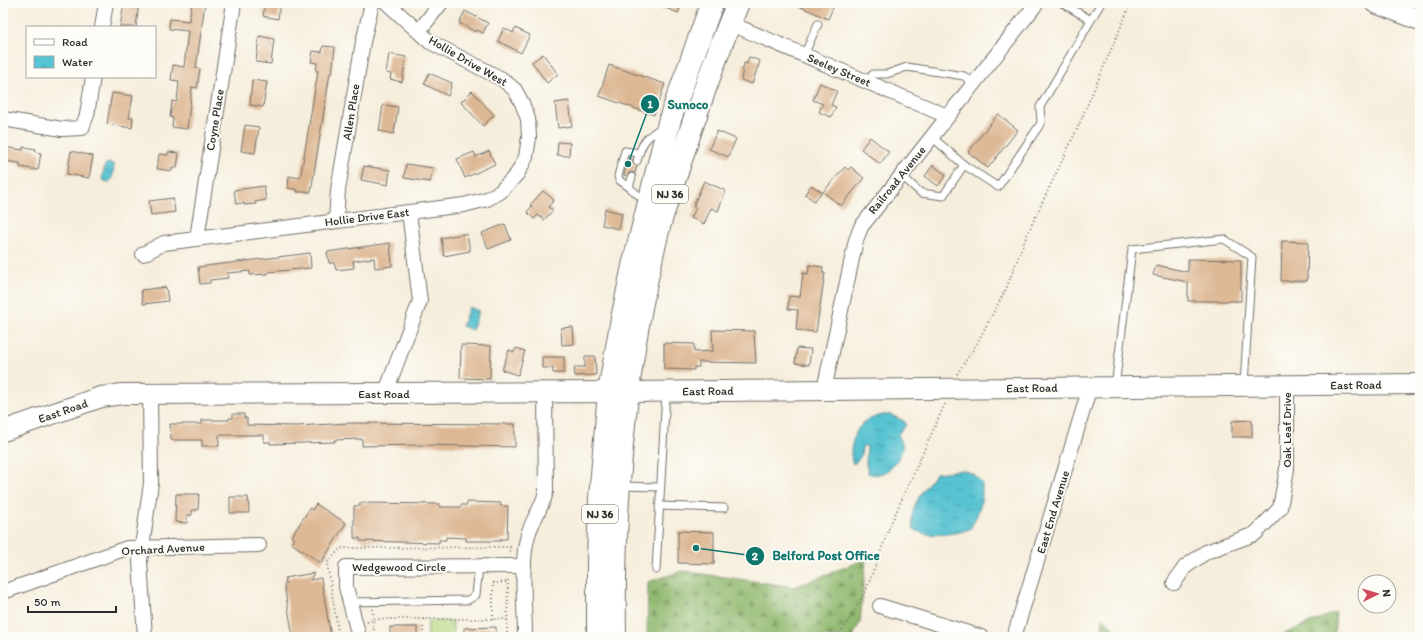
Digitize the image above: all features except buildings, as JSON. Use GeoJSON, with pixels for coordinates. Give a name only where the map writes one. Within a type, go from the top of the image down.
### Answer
{"type":"FeatureCollection","features":[{"type":"Feature","properties":{"kind":"highway","name":"NJ 36"},"geometry":{"type":"LineString","coordinates":[[598,637],[600,498],[618,392],[633,266],[669,122],[681,85],[712,3]]}},
{"type":"Feature","properties":{"kind":"highway","name":"NJ 36"},"geometry":{"type":"LineString","coordinates":[[615,637],[614,577],[619,486],[618,392],[644,294],[657,233],[686,143],[729,23],[738,3]]}},
{"type":"Feature","properties":{"kind":"street"},"geometry":{"type":"LineString","coordinates":[[102,26],[106,3]]}},
{"type":"Feature","properties":{"kind":"street","name":"Coyne Place"},"geometry":{"type":"LineString","coordinates":[[197,238],[234,3]]}},
{"type":"Feature","properties":{"kind":"street","name":"Allen Place"},"geometry":{"type":"LineString","coordinates":[[336,221],[338,190],[363,42],[372,3]]}},
{"type":"Feature","properties":{"kind":"street","name":"Hollie Drive West"},"geometry":{"type":"LineString","coordinates":[[386,3],[430,42],[502,79],[515,90],[524,109]]}},
{"type":"Feature","properties":{"kind":"street"},"geometry":{"type":"LineString","coordinates":[[419,31],[441,3]]}},
{"type":"Feature","properties":{"kind":"street","name":"Railroad Avenue"},"geometry":{"type":"LineString","coordinates":[[824,390],[856,240],[861,227],[1037,3]]}},
{"type":"Feature","properties":{"kind":"street"},"geometry":{"type":"LineString","coordinates":[[1375,3],[1420,20]]}},
{"type":"Feature","properties":{"kind":"street","name":"Seeley Street"},"geometry":{"type":"LineString","coordinates":[[729,23],[947,116]]}},
{"type":"Feature","properties":{"kind":"street"},"geometry":{"type":"LineString","coordinates":[[3,119],[74,130],[84,125],[93,78]]}},
{"type":"Feature","properties":{"kind":"street","name":"Hollie Drive East"},"geometry":{"type":"LineString","coordinates":[[143,254],[157,245],[197,238],[409,212],[475,203],[487,199],[506,187],[517,174],[526,157],[529,125],[524,109]]}},
{"type":"Feature","properties":{"kind":"street"},"geometry":{"type":"LineString","coordinates":[[385,394],[420,301],[409,212]]}},
{"type":"Feature","properties":{"kind":"street","name":"East Road"},"geometry":{"type":"LineString","coordinates":[[3,432],[101,397],[122,394],[150,393],[545,393],[1420,384]]}},
{"type":"Feature","properties":{"kind":"street","name":"Oak Leaf Drive"},"geometry":{"type":"LineString","coordinates":[[1174,583],[1185,567],[1206,552],[1254,534],[1280,508],[1288,469],[1287,386]]}},
{"type":"Feature","properties":{"kind":"street","name":"East End Avenue"},"geometry":{"type":"LineString","coordinates":[[1014,637],[1090,387]]}},
{"type":"Feature","properties":{"kind":"street"},"geometry":{"type":"LineString","coordinates":[[145,637],[140,561],[151,483],[150,393]]}},
{"type":"Feature","properties":{"kind":"street"},"geometry":{"type":"LineString","coordinates":[[525,637],[524,566],[528,534],[542,506],[546,492],[545,393]]}},
{"type":"Feature","properties":{"kind":"street","name":"Orchard Avenue"},"geometry":{"type":"LineString","coordinates":[[3,592],[121,549],[141,547],[259,545]]}},
{"type":"Feature","properties":{"kind":"street","name":"Wedgewood Circle"},"geometry":{"type":"LineString","coordinates":[[359,637],[346,587],[346,567],[524,566]]}},
{"type":"Feature","properties":{"kind":"street"},"geometry":{"type":"LineString","coordinates":[[880,606],[981,637]]}},
{"type":"Feature","properties":{"kind":"lane"},"geometry":{"type":"LineString","coordinates":[[1062,3],[1091,20]]}},
{"type":"Feature","properties":{"kind":"lane"},"geometry":{"type":"LineString","coordinates":[[932,137],[964,165],[998,187],[1041,123],[1040,107],[1101,3]]}},
{"type":"Feature","properties":{"kind":"lane"},"geometry":{"type":"LineString","coordinates":[[804,54],[818,24]]}},
{"type":"Feature","properties":{"kind":"lane"},"geometry":{"type":"LineString","coordinates":[[867,82],[873,74],[887,74],[907,67],[964,76],[974,84]]}},
{"type":"Feature","properties":{"kind":"lane"},"geometry":{"type":"LineString","coordinates":[[637,161],[642,143],[649,135],[669,122]]}},
{"type":"Feature","properties":{"kind":"lane"},"geometry":{"type":"LineString","coordinates":[[639,153],[625,150],[618,176],[619,180],[648,204]]}},
{"type":"Feature","properties":{"kind":"lane"},"geometry":{"type":"LineString","coordinates":[[902,175],[921,193],[943,196],[964,165]]}},
{"type":"Feature","properties":{"kind":"lane"},"geometry":{"type":"LineString","coordinates":[[629,187],[632,177]]}},
{"type":"Feature","properties":{"kind":"lane"},"geometry":{"type":"LineString","coordinates":[[1115,387],[1132,249],[1224,239],[1252,257],[1244,386]]}},
{"type":"Feature","properties":{"kind":"lane"},"geometry":{"type":"LineString","coordinates":[[656,570],[666,392]]}},
{"type":"Feature","properties":{"kind":"lane"},"geometry":{"type":"LineString","coordinates":[[619,486],[660,487]]}},
{"type":"Feature","properties":{"kind":"lane"},"geometry":{"type":"LineString","coordinates":[[659,506],[724,508]]}},
{"type":"Feature","properties":{"kind":"lane"},"geometry":{"type":"LineString","coordinates":[[350,602],[468,600],[476,595],[479,566]]}},
{"type":"Feature","properties":{"kind":"path"},"geometry":{"type":"LineString","coordinates":[[955,379],[976,346],[1006,289],[1026,237],[1078,127],[1131,3]]}},
{"type":"Feature","properties":{"kind":"path"},"geometry":{"type":"LineString","coordinates":[[838,637],[865,593],[892,521],[947,399]]}},
{"type":"Feature","properties":{"kind":"path"},"geometry":{"type":"LineString","coordinates":[[507,637],[508,577]]}},
{"type":"Feature","properties":{"kind":"path"},"geometry":{"type":"LineString","coordinates":[[493,619],[493,582],[513,582]]}},
{"type":"Feature","properties":{"kind":"path"},"geometry":{"type":"LineString","coordinates":[[373,602],[374,637]]}},
{"type":"Feature","properties":{"kind":"path"},"geometry":{"type":"LineString","coordinates":[[356,623],[373,621],[376,619],[507,619]]}},
{"type":"Feature","properties":{"kind":"path"},"geometry":{"type":"LineString","coordinates":[[422,619],[423,637]]}},
{"type":"Feature","properties":{"kind":"green space"},"geometry":{"type":"Polygon","coordinates":[[[866,559],[860,622],[853,637],[647,637],[648,582],[682,571],[795,587],[866,559]]]}},
{"type":"Feature","properties":{"kind":"green space"},"geometry":{"type":"Polygon","coordinates":[[[1336,612],[1334,637],[1277,637],[1336,612]]]}},
{"type":"Feature","properties":{"kind":"green space"},"geometry":{"type":"Polygon","coordinates":[[[1103,617],[1120,637],[1100,637],[1103,617]]]}},
{"type":"Feature","properties":{"kind":"green space"},"geometry":{"type":"Polygon","coordinates":[[[428,621],[453,621],[453,637],[427,637],[428,621]]]}},
{"type":"Feature","properties":{"kind":"water"},"geometry":{"type":"Polygon","coordinates":[[[108,163],[113,164],[114,168],[113,176],[109,182],[104,181],[102,178],[105,165],[108,163]]]}},
{"type":"Feature","properties":{"kind":"water"},"geometry":{"type":"Polygon","coordinates":[[[469,307],[479,311],[472,330],[462,326],[469,307]]]}},
{"type":"Feature","properties":{"kind":"water"},"geometry":{"type":"Polygon","coordinates":[[[882,415],[891,415],[904,421],[906,425],[898,434],[903,447],[895,463],[885,472],[880,474],[868,473],[866,463],[866,445],[862,447],[861,456],[853,464],[851,454],[852,443],[856,432],[864,422],[882,415]]]}},
{"type":"Feature","properties":{"kind":"water"},"geometry":{"type":"Polygon","coordinates":[[[963,470],[973,474],[982,483],[980,507],[970,529],[949,534],[925,534],[913,528],[912,520],[915,506],[922,492],[936,473],[963,470]]]}},
{"type":"Feature","properties":{"kind":"place","name":"Sunoco"},"geometry":{"type":"Point","coordinates":[628,164]}},
{"type":"Feature","properties":{"kind":"place","name":"Belford Post Office"},"geometry":{"type":"Point","coordinates":[696,548]}}]}
